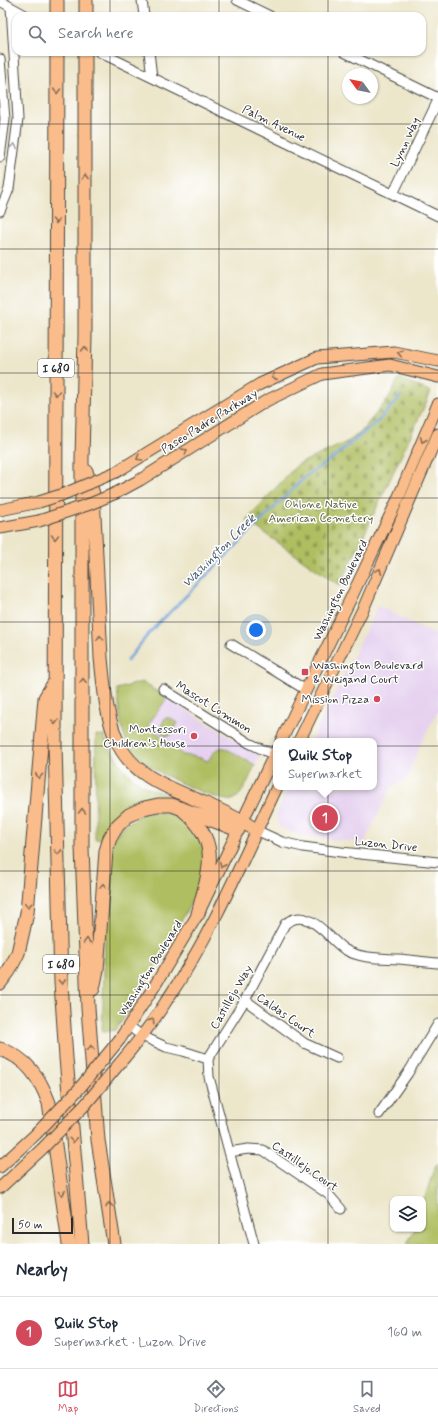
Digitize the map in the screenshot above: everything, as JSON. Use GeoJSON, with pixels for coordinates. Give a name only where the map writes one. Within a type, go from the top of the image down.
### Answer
{"type":"FeatureCollection","features":[{"type":"Feature","properties":{"kind":"highway"},"geometry":{"type":"LineString","coordinates":[[57,0],[57,12]]}},
{"type":"Feature","properties":{"kind":"highway"},"geometry":{"type":"LineString","coordinates":[[86,0],[86,12]]}},
{"type":"Feature","properties":{"kind":"highway","name":"I 680"},"geometry":{"type":"LineString","coordinates":[[57,56],[54,684],[61,982],[82,1244]]}},
{"type":"Feature","properties":{"kind":"highway","name":"I 680"},"geometry":{"type":"LineString","coordinates":[[86,56],[85,328],[82,458],[82,848],[88,1008],[98,1140],[114,1244]]}},
{"type":"Feature","properties":{"kind":"highway"},"geometry":{"type":"LineString","coordinates":[[82,458],[93,494],[103,678],[110,718],[119,745],[128,759],[141,772],[240,825]]}},
{"type":"Feature","properties":{"kind":"highway"},"geometry":{"type":"LineString","coordinates":[[0,982],[9,971],[18,953],[23,934],[29,892],[45,698],[54,684]]}},
{"type":"Feature","properties":{"kind":"highway"},"geometry":{"type":"LineString","coordinates":[[88,1008],[97,970],[106,851],[110,838],[118,825],[129,815],[144,808],[158,804],[172,805],[198,814],[256,830]]}},
{"type":"Feature","properties":{"kind":"highway"},"geometry":{"type":"LineString","coordinates":[[172,805],[185,812],[194,820],[206,837],[209,848],[210,862],[198,914]]}},
{"type":"Feature","properties":{"kind":"highway"},"geometry":{"type":"LineString","coordinates":[[0,1049],[14,1055],[26,1063],[36,1074],[49,1103],[69,1244]]}},
{"type":"Feature","properties":{"kind":"main road","name":"Paseo Padre Parkway"},"geometry":{"type":"LineString","coordinates":[[0,510],[38,502],[78,489],[116,472],[260,384],[317,358],[394,352],[438,361]]}},
{"type":"Feature","properties":{"kind":"main road","name":"Paseo Padre Parkway"},"geometry":{"type":"LineString","coordinates":[[0,528],[38,521],[90,504],[116,493],[140,480],[266,401],[322,374],[390,365],[438,377]]}},
{"type":"Feature","properties":{"kind":"main road","name":"Washington Boulevard"},"geometry":{"type":"LineString","coordinates":[[282,738],[397,501],[438,404]]}},
{"type":"Feature","properties":{"kind":"main road"},"geometry":{"type":"LineString","coordinates":[[300,738],[364,607],[438,434]]}},
{"type":"Feature","properties":{"kind":"main road","name":"Washington Boulevard"},"geometry":{"type":"LineString","coordinates":[[0,1167],[36,1134],[78,1090],[129,1026],[198,914],[273,757]]}},
{"type":"Feature","properties":{"kind":"main road"},"geometry":{"type":"LineString","coordinates":[[0,1188],[42,1149],[85,1105],[142,1036],[168,1000],[213,921],[276,790]]}},
{"type":"Feature","properties":{"kind":"street"},"geometry":{"type":"LineString","coordinates":[[142,0],[144,12]]}},
{"type":"Feature","properties":{"kind":"street"},"geometry":{"type":"LineString","coordinates":[[237,0],[253,4],[264,12]]}},
{"type":"Feature","properties":{"kind":"street"},"geometry":{"type":"LineString","coordinates":[[0,1],[20,12]]}},
{"type":"Feature","properties":{"kind":"street"},"geometry":{"type":"LineString","coordinates":[[11,7],[12,23]]}},
{"type":"Feature","properties":{"kind":"street"},"geometry":{"type":"LineString","coordinates":[[0,211],[9,189],[18,119],[14,56]]}},
{"type":"Feature","properties":{"kind":"street","name":"Palm Avenue"},"geometry":{"type":"LineString","coordinates":[[106,56],[438,216]]}},
{"type":"Feature","properties":{"kind":"street"},"geometry":{"type":"LineString","coordinates":[[149,56],[152,77]]}},
{"type":"Feature","properties":{"kind":"street"},"geometry":{"type":"LineString","coordinates":[[352,56],[438,99]]}},
{"type":"Feature","properties":{"kind":"street"},"geometry":{"type":"LineString","coordinates":[[0,59],[2,118],[0,157]]}},
{"type":"Feature","properties":{"kind":"street","name":"Lynn Way"},"geometry":{"type":"LineString","coordinates":[[393,194],[438,99]]}},
{"type":"Feature","properties":{"kind":"street"},"geometry":{"type":"LineString","coordinates":[[2,118],[18,119]]}},
{"type":"Feature","properties":{"kind":"street"},"geometry":{"type":"LineString","coordinates":[[231,644],[306,690]]}},
{"type":"Feature","properties":{"kind":"street","name":"Mascot Common"},"geometry":{"type":"LineString","coordinates":[[163,689],[249,743],[273,752]]}},
{"type":"Feature","properties":{"kind":"street","name":"Luzon Drive"},"geometry":{"type":"LineString","coordinates":[[256,830],[282,842],[303,847],[438,862]]}},
{"type":"Feature","properties":{"kind":"street","name":"Castillejo Way"},"geometry":{"type":"LineString","coordinates":[[208,1059],[244,1000],[285,924],[290,920],[296,918],[307,919],[344,948],[365,957],[438,963]]}},
{"type":"Feature","properties":{"kind":"street","name":"Caldas Court"},"geometry":{"type":"LineString","coordinates":[[244,1000],[304,1044],[337,1058]]}},
{"type":"Feature","properties":{"kind":"street"},"geometry":{"type":"LineString","coordinates":[[379,1114],[408,1073],[438,1024]]}},
{"type":"Feature","properties":{"kind":"street"},"geometry":{"type":"LineString","coordinates":[[129,1026],[142,1036],[166,1048],[183,1051],[208,1059],[209,1077],[254,1244]]}},
{"type":"Feature","properties":{"kind":"street","name":"Castillejo Court"},"geometry":{"type":"LineString","coordinates":[[229,1152],[248,1149],[263,1150],[328,1194],[341,1209]]}},
{"type":"Feature","properties":{"kind":"shaded area"},"geometry":{"type":"Polygon","coordinates":[[[378,606],[438,636],[438,711],[421,743],[406,780],[391,787],[364,843],[301,836],[279,827],[276,815],[288,790],[377,790],[377,738],[312,738],[378,606]]]}},
{"type":"Feature","properties":{"kind":"shaded area","name":"Montessori Children's House"},"geometry":{"type":"Polygon","coordinates":[[[167,698],[260,756],[255,765],[221,747],[217,748],[208,761],[198,757],[183,755],[148,725],[167,698]]]}},
{"type":"Feature","properties":{"kind":"green space","name":"Ohlone Native American Cemetery"},"geometry":{"type":"Polygon","coordinates":[[[399,378],[431,392],[340,586],[246,520],[297,465],[349,441],[360,433],[388,399],[399,378]]]}},
{"type":"Feature","properties":{"kind":"green space"},"geometry":{"type":"Polygon","coordinates":[[[142,682],[167,698],[148,725],[183,755],[198,757],[208,761],[216,750],[219,748],[225,748],[255,765],[246,785],[236,798],[226,800],[178,782],[151,767],[134,751],[126,740],[122,729],[117,689],[142,682]]]}},
{"type":"Feature","properties":{"kind":"green space"},"geometry":{"type":"Polygon","coordinates":[[[165,718],[170,718],[178,723],[171,735],[165,736],[161,733],[160,728],[165,718]]]}},
{"type":"Feature","properties":{"kind":"green space"},"geometry":{"type":"Polygon","coordinates":[[[96,735],[104,736],[122,766],[140,784],[165,794],[164,797],[136,805],[104,839],[95,839],[96,735]]]}},
{"type":"Feature","properties":{"kind":"green space"},"geometry":{"type":"Polygon","coordinates":[[[158,812],[173,814],[188,823],[194,829],[202,845],[205,862],[204,871],[184,917],[128,1013],[115,1030],[102,1032],[107,877],[114,838],[123,826],[142,814],[158,812]]]}},
{"type":"Feature","properties":{"kind":"green space"},"geometry":{"type":"Polygon","coordinates":[[[438,1163],[438,1244],[407,1244],[413,1232],[426,1232],[425,1196],[435,1166],[438,1163]]]}},
{"type":"Feature","properties":{"kind":"waterway","name":"Washington Creek"},"geometry":{"type":"LineString","coordinates":[[127,661],[150,632],[305,477],[334,457],[378,421],[401,396]]}},
{"type":"Feature","properties":{"kind":"place","name":"Washington Boulevard & Weigand Court"},"geometry":{"type":"Point","coordinates":[305,672]}},
{"type":"Feature","properties":{"kind":"place","name":"Mission Pizza"},"geometry":{"type":"Point","coordinates":[377,699]}},
{"type":"Feature","properties":{"kind":"place","name":"Montessori Children's House"},"geometry":{"type":"Point","coordinates":[194,736]}},
{"type":"Feature","properties":{"kind":"place","name":"Quik Stop"},"geometry":{"type":"Point","coordinates":[325,818]}}]}
